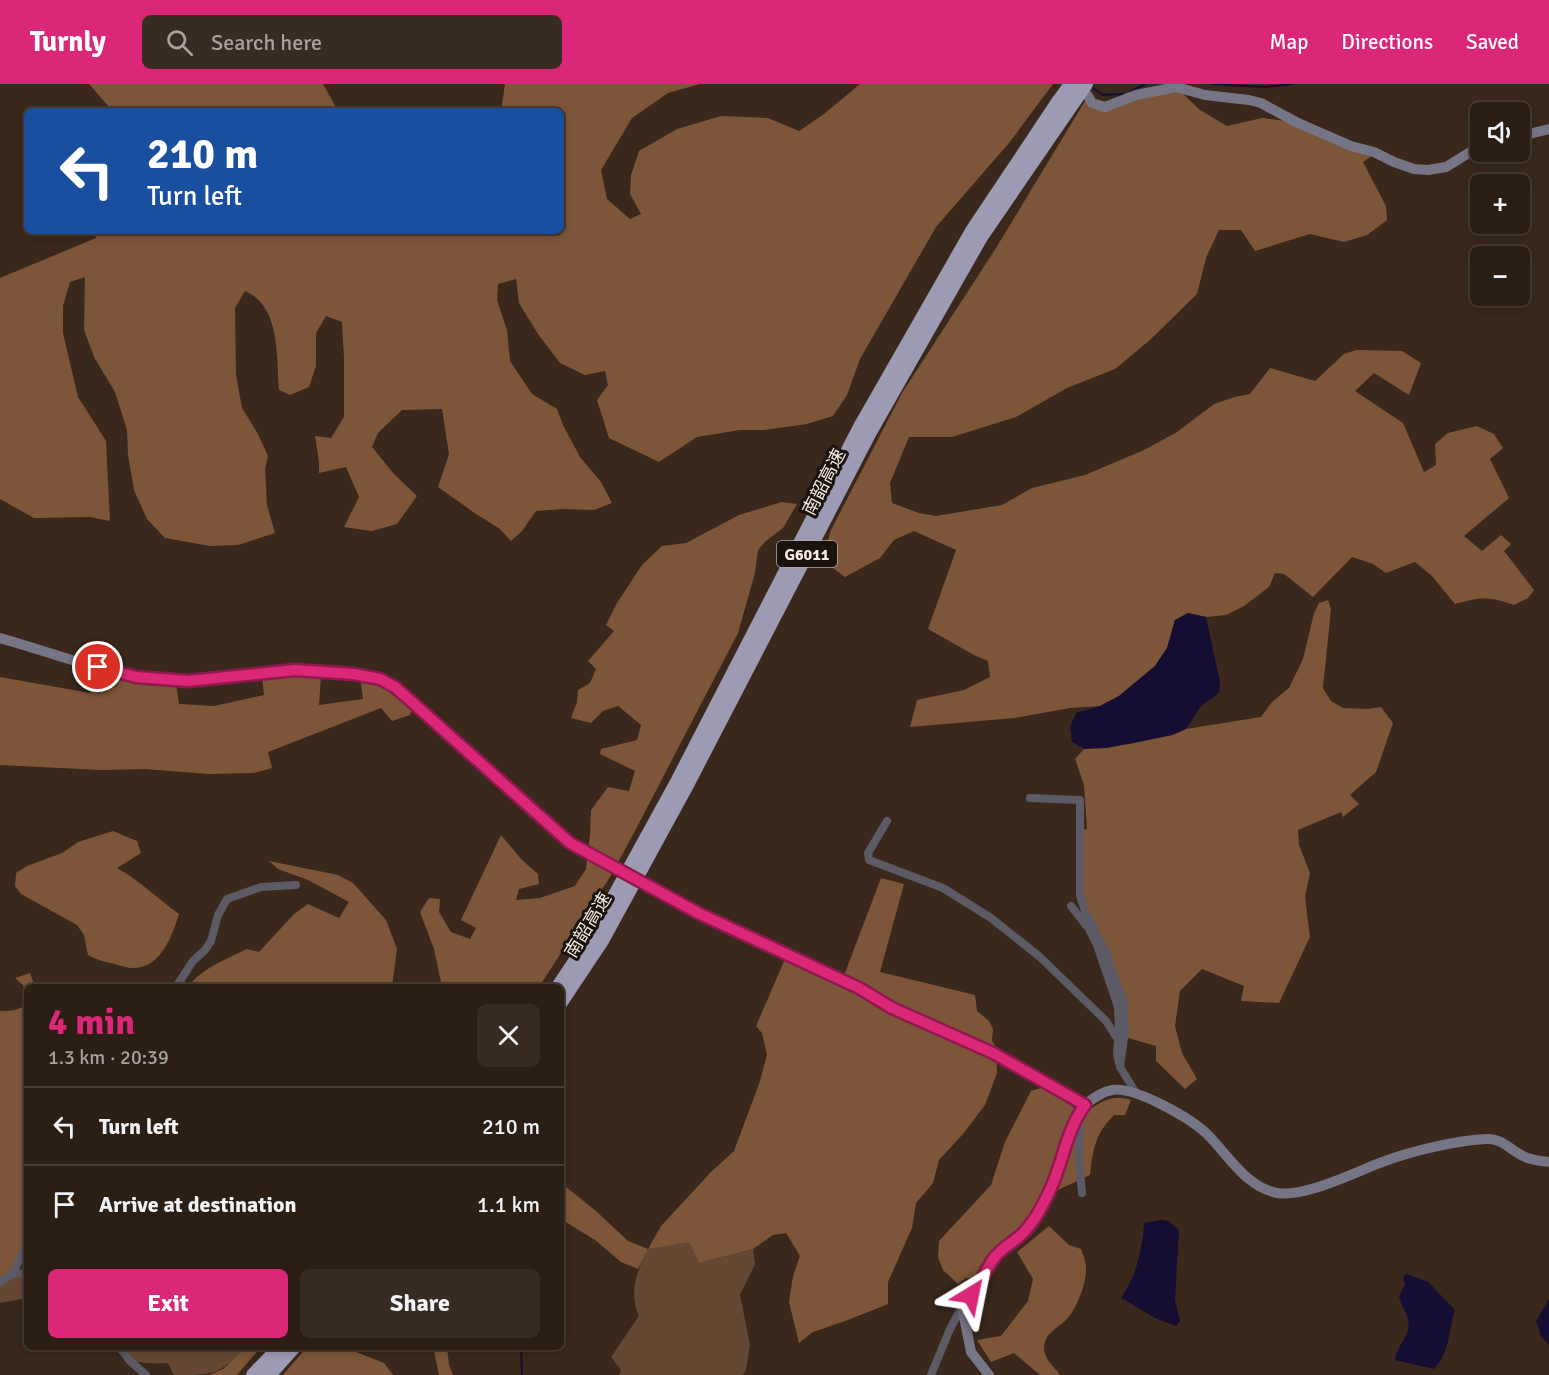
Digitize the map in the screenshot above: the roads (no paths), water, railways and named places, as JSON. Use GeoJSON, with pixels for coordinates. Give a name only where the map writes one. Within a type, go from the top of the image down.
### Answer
{"type":"FeatureCollection","features":[{"type":"Feature","properties":{"kind":"highway","name":"南韶高速"},"geometry":{"type":"LineString","coordinates":[[564,998],[603,939],[637,878],[870,432],[981,237],[1062,108],[1070,84]]}},
{"type":"Feature","properties":{"kind":"highway","name":"南韶高速"},"geometry":{"type":"LineString","coordinates":[[560,984],[594,933],[678,780],[860,427],[972,231],[1062,108],[1086,84]]}},
{"type":"Feature","properties":{"kind":"highway"},"geometry":{"type":"LineString","coordinates":[[253,1375],[277,1350]]}},
{"type":"Feature","properties":{"kind":"highway"},"geometry":{"type":"LineString","coordinates":[[269,1375],[291,1350]]}},
{"type":"Feature","properties":{"kind":"street"},"geometry":{"type":"LineString","coordinates":[[1070,84],[1088,96],[1092,103],[1105,107],[1136,95],[1176,87],[1205,95],[1249,100],[1261,103],[1287,118],[1351,146],[1374,152],[1414,169],[1437,170],[1470,152]]}},
{"type":"Feature","properties":{"kind":"street"},"geometry":{"type":"LineString","coordinates":[[1530,134],[1549,129]]}},
{"type":"Feature","properties":{"kind":"street"},"geometry":{"type":"LineString","coordinates":[[0,638],[59,657],[125,674],[164,680],[214,680],[295,670],[354,674],[380,679],[395,687],[570,843],[674,900],[859,988],[892,1008],[993,1053],[1082,1108]]}},
{"type":"Feature","properties":{"kind":"street"},"geometry":{"type":"LineString","coordinates":[[1030,798],[1080,800],[1080,896],[1084,911],[1108,956],[1110,968],[1123,1000],[1125,1030],[1120,1067]]}},
{"type":"Feature","properties":{"kind":"street"},"geometry":{"type":"LineString","coordinates":[[887,821],[868,853],[869,860],[943,888],[991,918],[1040,957],[1106,1021],[1119,1041]]}},
{"type":"Feature","properties":{"kind":"street"},"geometry":{"type":"LineString","coordinates":[[179,984],[193,961],[206,950],[211,941],[218,915],[227,899],[261,887],[296,885]]}},
{"type":"Feature","properties":{"kind":"street"},"geometry":{"type":"LineString","coordinates":[[1071,906],[1098,945],[1118,1007],[1117,1054],[1120,1067],[1136,1092]]}},
{"type":"Feature","properties":{"kind":"street"},"geometry":{"type":"LineString","coordinates":[[931,1375],[950,1329],[964,1303],[980,1285],[993,1258],[1019,1237],[1036,1218],[1052,1186],[1062,1153],[1082,1108],[1095,1096],[1111,1090],[1126,1089],[1136,1092],[1187,1118],[1208,1134],[1234,1165],[1263,1188],[1276,1193],[1292,1193],[1313,1188],[1387,1160],[1489,1138],[1506,1144],[1525,1157],[1549,1162]]}},
{"type":"Feature","properties":{"kind":"street"},"geometry":{"type":"LineString","coordinates":[[1082,1108],[1079,1160],[1082,1193]]}},
{"type":"Feature","properties":{"kind":"street"},"geometry":{"type":"LineString","coordinates":[[0,1282],[13,1273],[24,1250]]}},
{"type":"Feature","properties":{"kind":"street"},"geometry":{"type":"LineString","coordinates":[[13,1273],[24,1274]]}},
{"type":"Feature","properties":{"kind":"street"},"geometry":{"type":"LineString","coordinates":[[964,1303],[963,1312],[972,1352],[989,1375]]}},
{"type":"Feature","properties":{"kind":"street"},"geometry":{"type":"LineString","coordinates":[[122,1350],[129,1360],[146,1375]]}},
{"type":"Feature","properties":{"kind":"waterway"},"geometry":{"type":"LineString","coordinates":[[1130,92],[1145,84]]}},
{"type":"Feature","properties":{"kind":"waterway"},"geometry":{"type":"LineString","coordinates":[[1212,84],[1265,87],[1293,84]]}},
{"type":"Feature","properties":{"kind":"waterway"},"geometry":{"type":"LineString","coordinates":[[1091,87],[1103,95],[1125,94]]}},
{"type":"Feature","properties":{"kind":"waterway"},"geometry":{"type":"LineString","coordinates":[[521,1350],[522,1375]]}}]}
